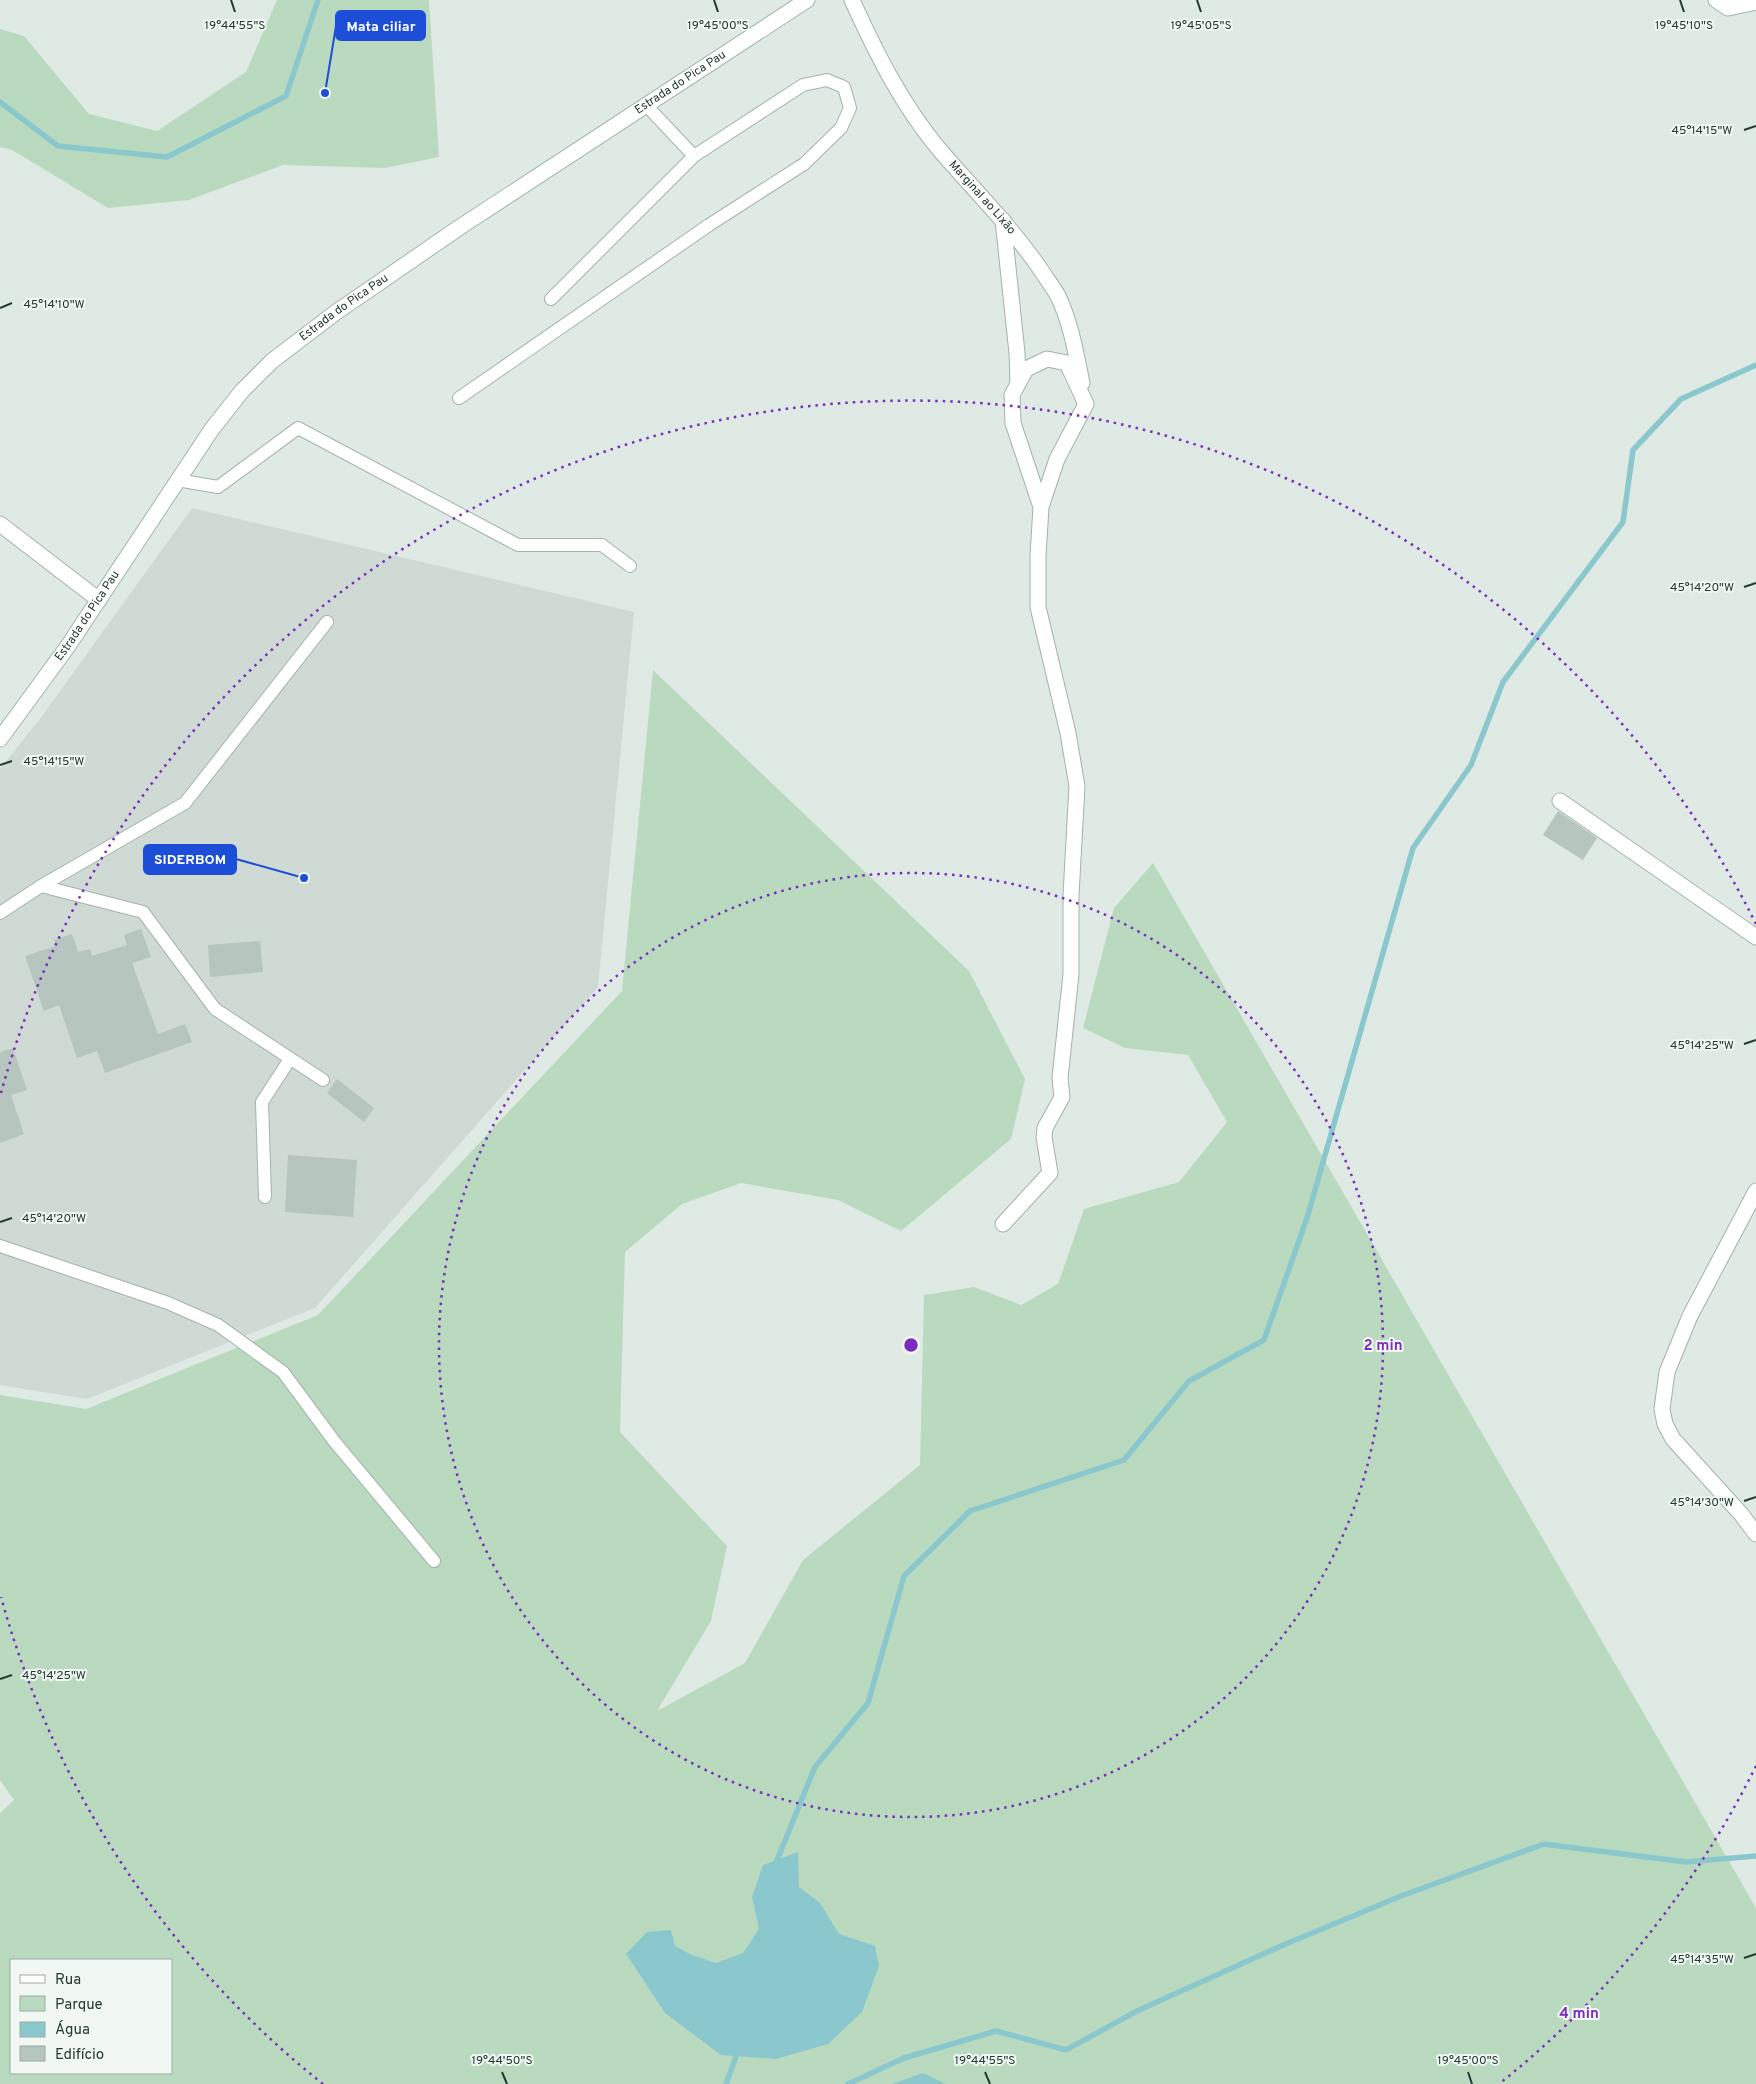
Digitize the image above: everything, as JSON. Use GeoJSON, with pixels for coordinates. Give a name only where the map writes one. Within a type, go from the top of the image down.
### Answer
{"type":"FeatureCollection","features":[{"type":"Feature","properties":{"kind":"street","name":"Estrada do Pica Pau"},"geometry":{"type":"LineString","coordinates":[[0,739],[99,600],[218,421],[242,391],[272,360],[342,307],[645,104],[807,0]]}},
{"type":"Feature","properties":{"kind":"street","name":"Marginal ao Lixão"},"geometry":{"type":"LineString","coordinates":[[852,0],[873,46],[901,97],[938,148],[1003,220],[1030,254],[1057,295],[1068,322],[1086,404]]}},
{"type":"Feature","properties":{"kind":"street"},"geometry":{"type":"LineString","coordinates":[[1716,0],[1728,8],[1756,2]]}},
{"type":"Feature","properties":{"kind":"street"},"geometry":{"type":"LineString","coordinates":[[1003,220],[1017,353],[1018,385]]}},
{"type":"Feature","properties":{"kind":"street"},"geometry":{"type":"LineString","coordinates":[[1003,1224],[1050,1173],[1044,1137],[1046,1128],[1062,1097],[1060,1078],[1072,974],[1071,895],[1077,786],[1068,733],[1038,607],[1041,507],[1057,459],[1086,404],[1067,363],[1047,358],[1026,369],[1012,395],[1013,423],[1041,507]]}},
{"type":"Feature","properties":{"kind":"street"},"geometry":{"type":"LineString","coordinates":[[0,524],[99,600]]}},
{"type":"Feature","properties":{"kind":"street"},"geometry":{"type":"LineString","coordinates":[[1560,801],[1756,937]]}},
{"type":"Feature","properties":{"kind":"street"},"geometry":{"type":"LineString","coordinates":[[1756,1191],[1690,1316],[1667,1372],[1662,1409],[1665,1424],[1673,1440],[1741,1514],[1756,1534]]}},
{"type":"Feature","properties":{"kind":"lane"},"geometry":{"type":"LineString","coordinates":[[458,398],[709,225],[804,164],[841,128],[850,108],[844,87],[827,80],[803,85],[694,156],[551,300]]}},
{"type":"Feature","properties":{"kind":"lane"},"geometry":{"type":"LineString","coordinates":[[645,104],[694,156]]}},
{"type":"Feature","properties":{"kind":"lane"},"geometry":{"type":"LineString","coordinates":[[177,480],[218,487],[298,428],[518,546],[602,546],[630,566]]}},
{"type":"Feature","properties":{"kind":"lane"},"geometry":{"type":"LineString","coordinates":[[0,913],[41,886],[185,804],[327,622]]}},
{"type":"Feature","properties":{"kind":"lane"},"geometry":{"type":"LineString","coordinates":[[41,886],[144,912],[215,1008],[323,1080]]}},
{"type":"Feature","properties":{"kind":"lane"},"geometry":{"type":"LineString","coordinates":[[265,1197],[262,1102],[290,1059]]}},
{"type":"Feature","properties":{"kind":"lane"},"geometry":{"type":"LineString","coordinates":[[0,1246],[168,1303],[225,1330],[283,1372],[334,1441],[434,1561]]}},
{"type":"Feature","properties":{"kind":"shaded area"},"geometry":{"type":"Polygon","coordinates":[[[192,508],[634,612],[598,987],[315,1308],[87,1399],[0,1385],[0,769],[42,716],[192,508]]]}},
{"type":"Feature","properties":{"kind":"green space"},"geometry":{"type":"Polygon","coordinates":[[[277,0],[429,0],[439,157],[385,168],[283,165],[189,200],[108,208],[12,150],[0,147],[0,29],[24,36],[89,114],[157,131],[246,72],[277,0]]]}},
{"type":"Feature","properties":{"kind":"green space"},"geometry":{"type":"Polygon","coordinates":[[[653,670],[969,971],[1025,1079],[1011,1139],[901,1231],[838,1200],[741,1183],[682,1204],[625,1252],[620,1432],[727,1546],[711,1621],[657,1711],[745,1663],[803,1560],[920,1465],[924,1295],[974,1287],[1021,1305],[1058,1284],[1084,1209],[1179,1182],[1227,1122],[1188,1055],[1125,1048],[1083,1028],[1114,908],[1153,863],[1756,1908],[1756,2084],[0,2084],[0,1813],[14,1800],[0,1780],[0,1395],[86,1409],[318,1315],[622,991],[653,670]]]}},
{"type":"Feature","properties":{"kind":"water"},"geometry":{"type":"Polygon","coordinates":[[[798,1852],[799,1887],[820,1903],[839,1934],[875,1946],[879,1966],[862,2012],[828,2044],[776,2059],[721,2055],[665,2013],[626,1954],[647,1932],[671,1930],[675,1946],[692,1955],[716,1963],[743,1953],[759,1929],[752,1897],[763,1865],[798,1852]]]}},
{"type":"Feature","properties":{"kind":"water"},"geometry":{"type":"Polygon","coordinates":[[[923,2073],[946,2084],[892,2084],[923,2073]]]}},
{"type":"Feature","properties":{"kind":"building"},"geometry":{"type":"Polygon","coordinates":[[[1558,811],[1597,838],[1583,860],[1543,835],[1558,811]]]}},
{"type":"Feature","properties":{"kind":"building"},"geometry":{"type":"Polygon","coordinates":[[[141,929],[151,957],[132,963],[158,1034],[185,1024],[192,1042],[105,1073],[97,1051],[77,1058],[59,1005],[44,1011],[25,956],[56,946],[54,940],[72,934],[78,952],[90,949],[92,956],[127,945],[124,935],[141,929]]]}},
{"type":"Feature","properties":{"kind":"building"},"geometry":{"type":"Polygon","coordinates":[[[260,941],[263,972],[210,977],[208,945],[260,941]]]}},
{"type":"Feature","properties":{"kind":"building"},"geometry":{"type":"Polygon","coordinates":[[[13,1048],[27,1090],[11,1095],[24,1134],[0,1143],[0,1052],[13,1048]]]}},
{"type":"Feature","properties":{"kind":"building"},"geometry":{"type":"Polygon","coordinates":[[[337,1079],[374,1108],[364,1122],[327,1093],[337,1079]]]}},
{"type":"Feature","properties":{"kind":"building"},"geometry":{"type":"Polygon","coordinates":[[[288,1155],[357,1160],[353,1217],[285,1212],[288,1155]]]}},
{"type":"Feature","properties":{"kind":"waterway"},"geometry":{"type":"LineString","coordinates":[[0,102],[58,146],[167,157],[286,96],[318,0]]}},
{"type":"Feature","properties":{"kind":"waterway"},"geometry":{"type":"LineString","coordinates":[[775,1865],[815,1767],[868,1703],[904,1576],[970,1511],[1124,1460],[1189,1381],[1264,1340],[1307,1218],[1413,848],[1471,765],[1503,682],[1623,522],[1633,450],[1681,399],[1756,365]]}},
{"type":"Feature","properties":{"kind":"waterway"},"geometry":{"type":"LineString","coordinates":[[848,2084],[904,2058],[996,2031],[1066,2050],[1137,2011],[1281,1946],[1401,1896],[1544,1844],[1686,1862],[1756,1856]]}},
{"type":"Feature","properties":{"kind":"waterway"},"geometry":{"type":"LineString","coordinates":[[726,2084],[738,2051]]}},
{"type":"Feature","properties":{"kind":"place","name":"Mata ciliar"},"geometry":{"type":"Point","coordinates":[325,93]}},
{"type":"Feature","properties":{"kind":"place","name":"SIDERBOM"},"geometry":{"type":"Point","coordinates":[304,878]}}]}
